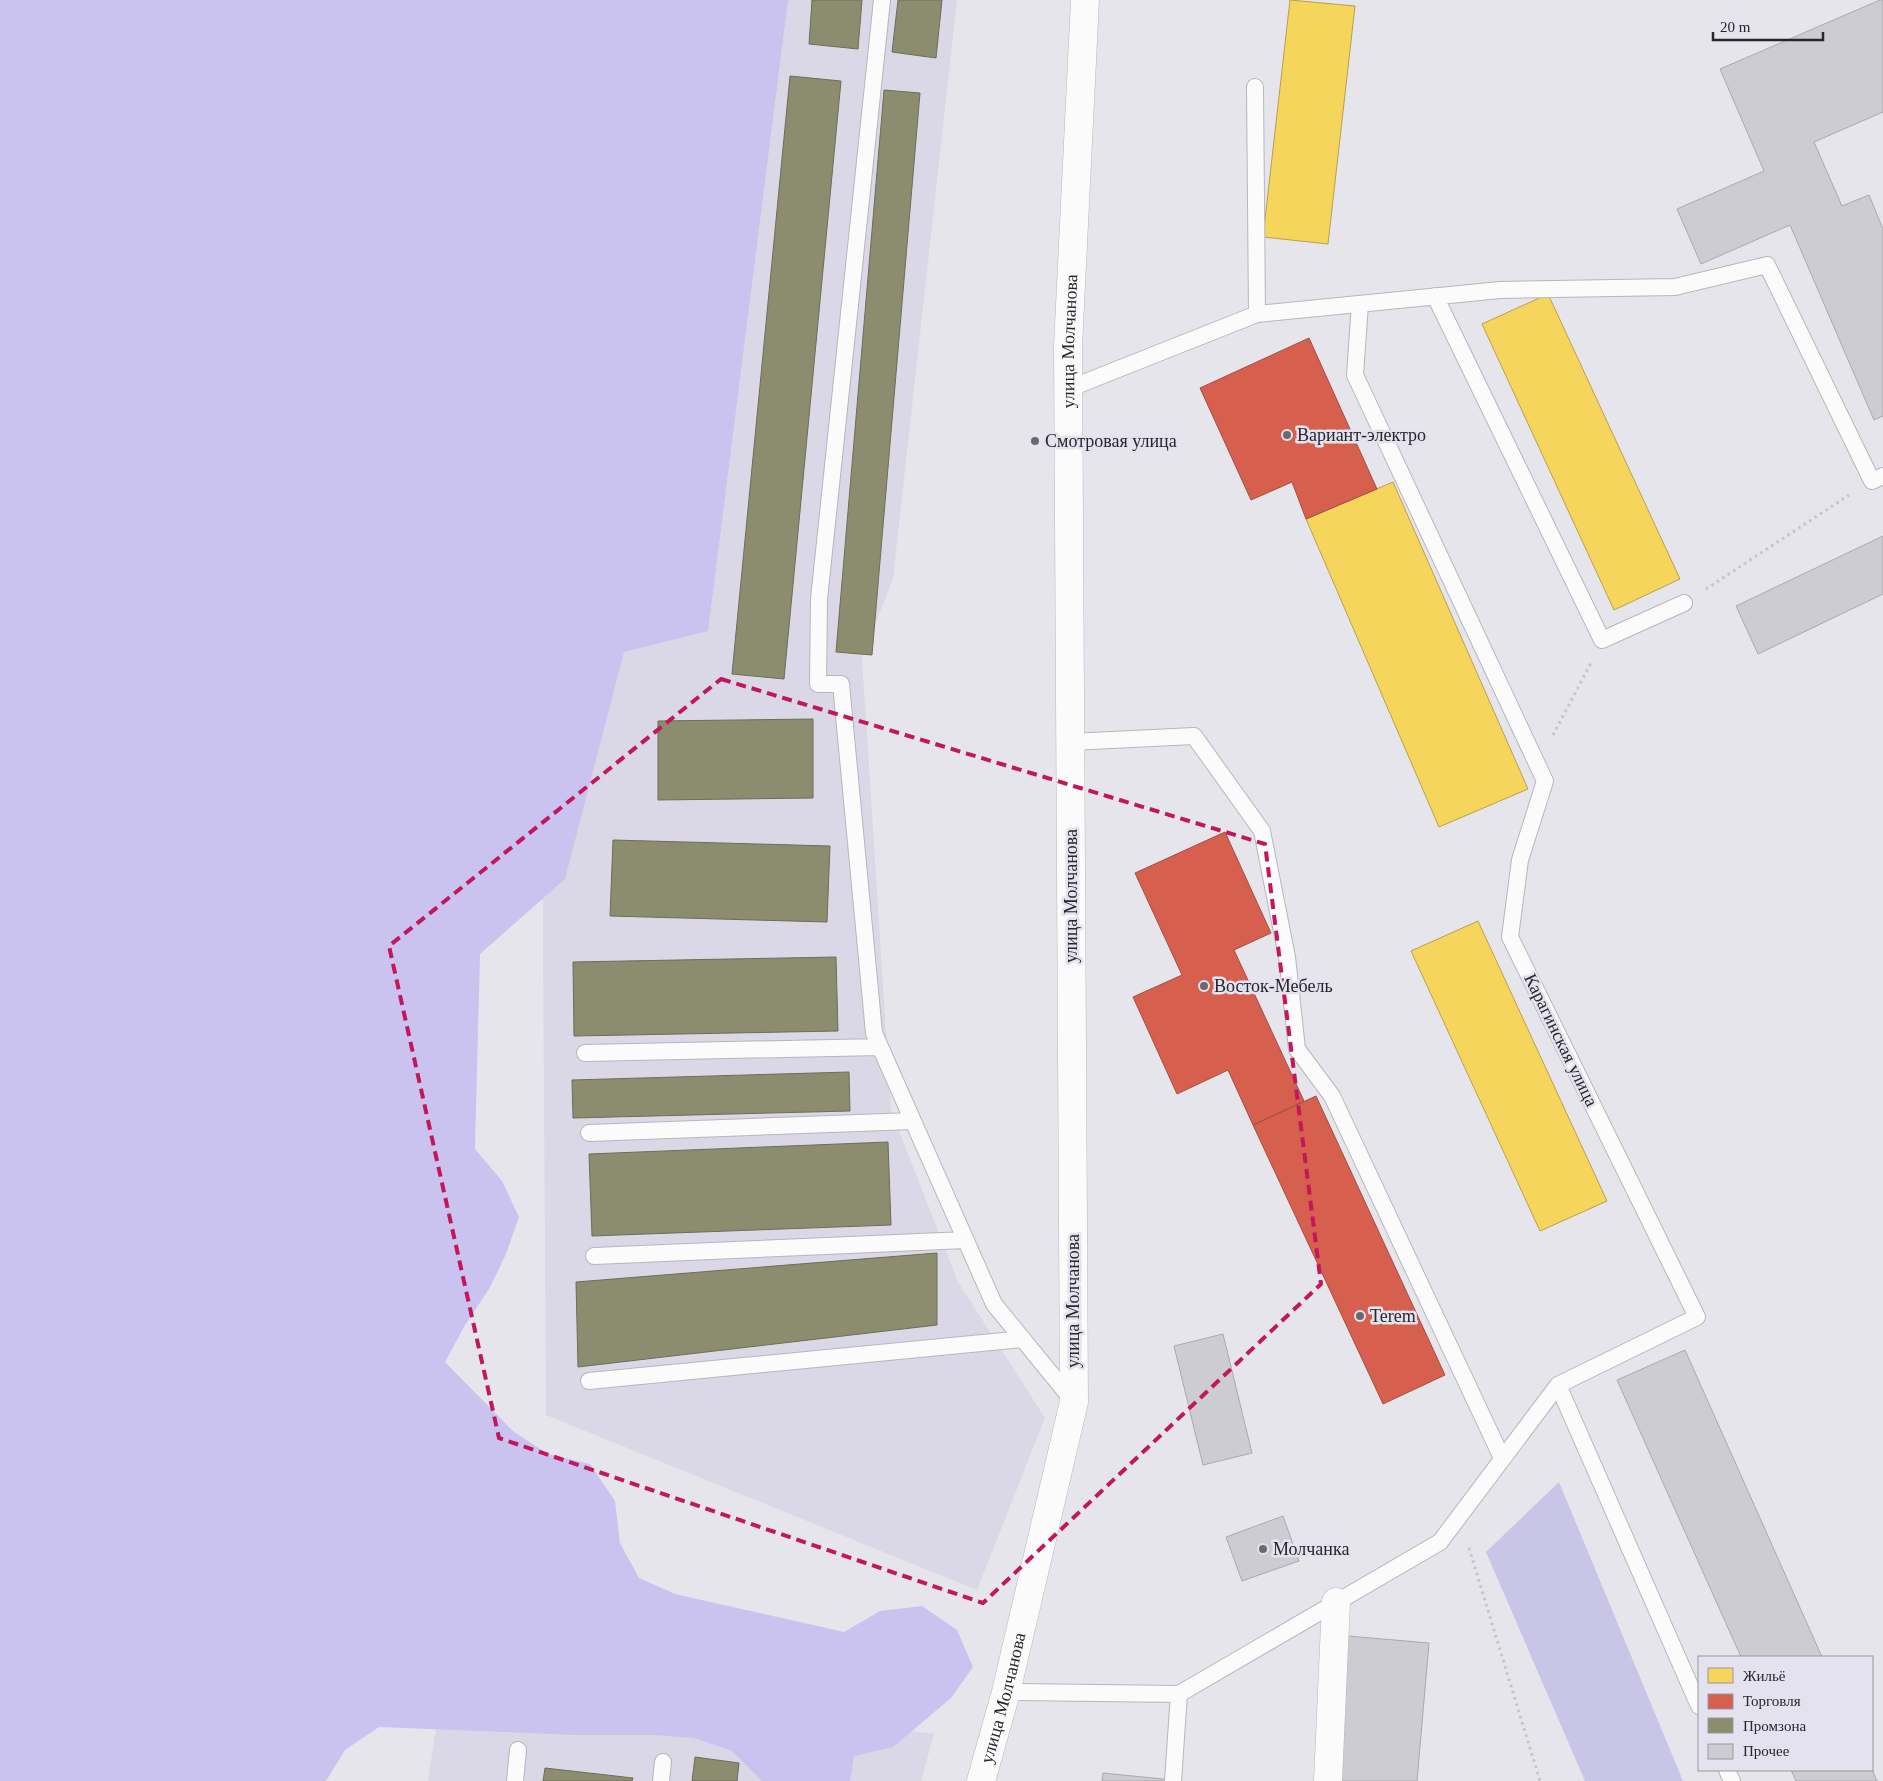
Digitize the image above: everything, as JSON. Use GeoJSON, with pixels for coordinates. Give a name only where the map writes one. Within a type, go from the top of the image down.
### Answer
{"type":"FeatureCollection","features":[{"type":"Feature","properties":{"kind":"street","name":"улица Молчанова"},"geometry":{"type":"LineString","coordinates":[[981,1781],[1006,1692],[1074,1402],[1068,346],[1085,0]]}},
{"type":"Feature","properties":{"kind":"street"},"geometry":{"type":"LineString","coordinates":[[1328,1781],[1336,1602]]}},
{"type":"Feature","properties":{"kind":"lane"},"geometry":{"type":"LineString","coordinates":[[882,0],[819,599],[818,684],[841,684],[874,1033],[994,1304],[1074,1402]]}},
{"type":"Feature","properties":{"kind":"lane"},"geometry":{"type":"LineString","coordinates":[[1255,87],[1257,314]]}},
{"type":"Feature","properties":{"kind":"lane"},"geometry":{"type":"LineString","coordinates":[[1068,389],[1257,314],[1500,290],[1674,287],[1767,265],[1877,478]]}},
{"type":"Feature","properties":{"kind":"lane"},"geometry":{"type":"LineString","coordinates":[[1435,296],[1602,640],[1684,603]]}},
{"type":"Feature","properties":{"kind":"lane","name":"Карагинская улица"},"geometry":{"type":"LineString","coordinates":[[1360,304],[1355,376],[1545,781],[1520,860],[1510,937],[1697,1317],[1558,1385]]}},
{"type":"Feature","properties":{"kind":"lane"},"geometry":{"type":"LineString","coordinates":[[1070,742],[1194,736],[1262,831],[1287,957],[1297,1048],[1332,1096],[1502,1458]]}},
{"type":"Feature","properties":{"kind":"lane"},"geometry":{"type":"LineString","coordinates":[[585,1053],[880,1047]]}},
{"type":"Feature","properties":{"kind":"lane"},"geometry":{"type":"LineString","coordinates":[[589,1133],[913,1121]]}},
{"type":"Feature","properties":{"kind":"lane"},"geometry":{"type":"LineString","coordinates":[[594,1256],[966,1240]]}},
{"type":"Feature","properties":{"kind":"lane"},"geometry":{"type":"LineString","coordinates":[[589,1381],[1022,1339]]}},
{"type":"Feature","properties":{"kind":"lane"},"geometry":{"type":"LineString","coordinates":[[1006,1692],[1179,1694],[1440,1542],[1558,1385],[1698,1704]]}},
{"type":"Feature","properties":{"kind":"lane"},"geometry":{"type":"LineString","coordinates":[[1173,1781],[1179,1694]]}},
{"type":"Feature","properties":{"kind":"lane"},"geometry":{"type":"LineString","coordinates":[[515,1781],[518,1750]]}},
{"type":"Feature","properties":{"kind":"lane"},"geometry":{"type":"LineString","coordinates":[[661,1781],[663,1762]]}},
{"type":"Feature","properties":{"kind":"path"},"geometry":{"type":"LineString","coordinates":[[1684,603],[1877,478]]}},
{"type":"Feature","properties":{"kind":"path"},"geometry":{"type":"LineString","coordinates":[[1550,742],[1602,640]]}},
{"type":"Feature","properties":{"kind":"path"},"geometry":{"type":"LineString","coordinates":[[1459,1516],[1540,1781]]}},
{"type":"Feature","properties":{"kind":"highlighted area"},"geometry":{"type":"Polygon","coordinates":[[[721,679],[1265,844],[1321,1284],[983,1603],[499,1438],[389,946],[721,679]]]}},
{"type":"Feature","properties":{"kind":"shaded area"},"geometry":{"type":"Polygon","coordinates":[[[0,0],[788,0],[708,631],[624,652],[565,879],[480,954],[475,1149],[502,1181],[519,1217],[506,1254],[489,1289],[465,1325],[445,1362],[514,1432],[548,1454],[590,1464],[615,1501],[620,1543],[639,1578],[675,1594],[844,1632],[880,1611],[922,1606],[957,1630],[973,1667],[951,1698],[893,1747],[854,1756],[850,1781],[762,1781],[732,1751],[694,1738],[654,1735],[575,1735],[379,1727],[345,1750],[326,1781],[0,1781],[0,0]]]}},
{"type":"Feature","properties":{"kind":"shaded area"},"geometry":{"type":"Polygon","coordinates":[[[652,0],[957,0],[893,579],[862,657],[891,1110],[958,1282],[1045,1418],[977,1590],[546,1415],[542,783],[652,0]]]}},
{"type":"Feature","properties":{"kind":"shaded area"},"geometry":{"type":"Polygon","coordinates":[[[1559,1482],[1683,1781],[1585,1781],[1486,1552],[1559,1482]]]}},
{"type":"Feature","properties":{"kind":"shaded area"},"geometry":{"type":"Polygon","coordinates":[[[444,1674],[934,1734],[921,1781],[428,1781],[444,1674]]]}},
{"type":"Feature","properties":{"kind":"building: Жильё"},"geometry":{"type":"Polygon","coordinates":[[[1290,0],[1355,6],[1328,244],[1263,237],[1290,0]]]}},
{"type":"Feature","properties":{"kind":"building: Жильё"},"geometry":{"type":"Polygon","coordinates":[[[1548,294],[1680,579],[1614,610],[1482,324],[1548,294]]]}},
{"type":"Feature","properties":{"kind":"building: Жильё"},"geometry":{"type":"Polygon","coordinates":[[[1393,482],[1528,789],[1439,827],[1306,519],[1393,482]]]}},
{"type":"Feature","properties":{"kind":"building: Жильё"},"geometry":{"type":"Polygon","coordinates":[[[1478,921],[1607,1201],[1540,1231],[1411,951],[1478,921]]]}},
{"type":"Feature","properties":{"kind":"building: Торговля","name":"Вариант-электро"},"geometry":{"type":"Polygon","coordinates":[[[1309,338],[1377,489],[1306,519],[1292,482],[1251,500],[1200,388],[1309,338]]]}},
{"type":"Feature","properties":{"kind":"building: Торговля","name":"Восток-Мебель"},"geometry":{"type":"Polygon","coordinates":[[[1225,832],[1271,933],[1234,950],[1304,1101],[1253,1125],[1228,1070],[1177,1094],[1133,997],[1182,975],[1135,873],[1225,832]]]}},
{"type":"Feature","properties":{"kind":"building: Торговля"},"geometry":{"type":"Polygon","coordinates":[[[1316,1096],[1445,1375],[1383,1404],[1253,1125],[1316,1096]]]}},
{"type":"Feature","properties":{"kind":"building: Промзона"},"geometry":{"type":"Polygon","coordinates":[[[812,0],[862,0],[858,49],[809,44],[812,0]]]}},
{"type":"Feature","properties":{"kind":"building: Промзона"},"geometry":{"type":"Polygon","coordinates":[[[898,0],[942,0],[936,58],[892,52],[898,0]]]}},
{"type":"Feature","properties":{"kind":"building: Промзона"},"geometry":{"type":"Polygon","coordinates":[[[790,76],[841,81],[784,679],[732,674],[790,76]]]}},
{"type":"Feature","properties":{"kind":"building: Промзона"},"geometry":{"type":"Polygon","coordinates":[[[884,90],[920,93],[872,655],[836,652],[884,90]]]}},
{"type":"Feature","properties":{"kind":"building: Промзона"},"geometry":{"type":"Polygon","coordinates":[[[813,719],[813,798],[658,800],[658,721],[813,719]]]}},
{"type":"Feature","properties":{"kind":"building: Промзона"},"geometry":{"type":"Polygon","coordinates":[[[613,840],[830,846],[827,922],[610,916],[613,840]]]}},
{"type":"Feature","properties":{"kind":"building: Промзона"},"geometry":{"type":"Polygon","coordinates":[[[836,957],[838,1031],[574,1036],[573,962],[836,957]]]}},
{"type":"Feature","properties":{"kind":"building: Промзона"},"geometry":{"type":"Polygon","coordinates":[[[849,1072],[850,1111],[573,1118],[572,1080],[849,1072]]]}},
{"type":"Feature","properties":{"kind":"building: Промзона"},"geometry":{"type":"Polygon","coordinates":[[[888,1142],[891,1225],[592,1236],[589,1154],[888,1142]]]}},
{"type":"Feature","properties":{"kind":"building: Промзона"},"geometry":{"type":"Polygon","coordinates":[[[937,1253],[937,1325],[578,1367],[576,1282],[937,1253]]]}},
{"type":"Feature","properties":{"kind":"building: Промзона"},"geometry":{"type":"Polygon","coordinates":[[[695,1757],[739,1763],[737,1781],[692,1781],[695,1757]]]}},
{"type":"Feature","properties":{"kind":"building: Промзона"},"geometry":{"type":"Polygon","coordinates":[[[545,1768],[633,1778],[632,1781],[543,1781],[545,1768]]]}},
{"type":"Feature","properties":{"kind":"building: Прочее"},"geometry":{"type":"Polygon","coordinates":[[[1883,0],[1883,112],[1814,142],[1842,206],[1869,195],[1883,229],[1883,416],[1874,420],[1790,225],[1701,264],[1677,209],[1764,171],[1720,69],[1883,0]]]}},
{"type":"Feature","properties":{"kind":"building: Прочее"},"geometry":{"type":"Polygon","coordinates":[[[1883,536],[1883,594],[1758,654],[1736,606],[1883,536]]]}},
{"type":"Feature","properties":{"kind":"building: Прочее"},"geometry":{"type":"Polygon","coordinates":[[[1223,1334],[1252,1453],[1203,1465],[1174,1346],[1223,1334]]]}},
{"type":"Feature","properties":{"kind":"building: Прочее"},"geometry":{"type":"Polygon","coordinates":[[[1685,1350],[1822,1656],[1741,1656],[1617,1380],[1685,1350]]]}},
{"type":"Feature","properties":{"kind":"building: Прочее","name":"Молчанка"},"geometry":{"type":"Polygon","coordinates":[[[1283,1516],[1299,1561],[1242,1581],[1226,1537],[1283,1516]]]}},
{"type":"Feature","properties":{"kind":"building: Прочее"},"geometry":{"type":"Polygon","coordinates":[[[1348,1636],[1429,1643],[1417,1781],[1337,1781],[1348,1636]]]}},
{"type":"Feature","properties":{"kind":"building: Прочее"},"geometry":{"type":"Polygon","coordinates":[[[1791,1771],[1873,1771],[1877,1781],[1796,1781],[1791,1771]]]}},
{"type":"Feature","properties":{"kind":"building: Прочее"},"geometry":{"type":"Polygon","coordinates":[[[1103,1773],[1173,1780],[1173,1781],[1102,1781],[1103,1773]]]}},
{"type":"Feature","properties":{"kind":"place","name":"Вариант-электро"},"geometry":{"type":"Point","coordinates":[1287,435]}},
{"type":"Feature","properties":{"kind":"place","name":"Смотровая улица"},"geometry":{"type":"Point","coordinates":[1035,441]}},
{"type":"Feature","properties":{"kind":"place","name":"Восток-Мебель"},"geometry":{"type":"Point","coordinates":[1204,986]}},
{"type":"Feature","properties":{"kind":"place","name":"Terem"},"geometry":{"type":"Point","coordinates":[1360,1316]}},
{"type":"Feature","properties":{"kind":"place","name":"Молчанка"},"geometry":{"type":"Point","coordinates":[1263,1549]}}]}
